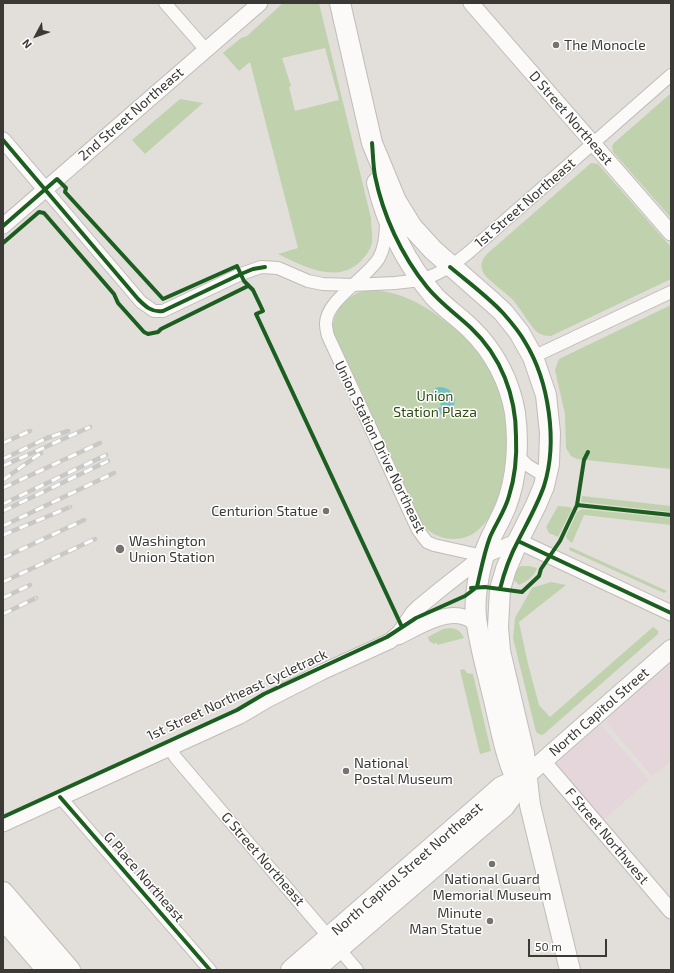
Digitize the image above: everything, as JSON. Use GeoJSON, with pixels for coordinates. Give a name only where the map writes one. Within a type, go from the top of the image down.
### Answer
{"type":"FeatureCollection","features":[{"type":"Feature","properties":{"kind":"main road"},"geometry":{"type":"LineString","coordinates":[[340,3],[372,143],[374,174],[381,200],[404,254],[421,280],[441,303],[472,329],[480,338],[502,372],[511,393],[515,413],[516,454],[510,496],[514,531],[518,541]]}},
{"type":"Feature","properties":{"kind":"main road"},"geometry":{"type":"LineString","coordinates":[[372,143],[396,201],[404,215],[423,240],[450,267],[503,312],[519,332],[533,357],[543,386],[549,413],[550,453],[546,478],[536,505],[506,569],[500,589],[498,626],[500,651],[524,753],[521,781]]}},
{"type":"Feature","properties":{"kind":"main road"},"geometry":{"type":"LineString","coordinates":[[510,496],[490,537],[483,556],[476,598],[477,625],[510,764],[521,781],[530,805],[570,970]]}},
{"type":"Feature","properties":{"kind":"main road","name":"North Capitol Street"},"geometry":{"type":"LineString","coordinates":[[521,781],[671,649]]}},
{"type":"Feature","properties":{"kind":"main road","name":"North Capitol Street Northeast"},"geometry":{"type":"LineString","coordinates":[[291,970],[334,943],[388,896],[501,787],[521,781]]}},
{"type":"Feature","properties":{"kind":"main road"},"geometry":{"type":"LineString","coordinates":[[3,892],[70,970]]}},
{"type":"Feature","properties":{"kind":"main road"},"geometry":{"type":"LineString","coordinates":[[3,919],[47,970]]}},
{"type":"Feature","properties":{"kind":"main road"},"geometry":{"type":"LineString","coordinates":[[314,970],[334,943]]}},
{"type":"Feature","properties":{"kind":"street"},"geometry":{"type":"LineString","coordinates":[[164,3],[206,50]]}},
{"type":"Feature","properties":{"kind":"street","name":"2nd Street Northeast"},"geometry":{"type":"LineString","coordinates":[[3,226],[260,3]]}},
{"type":"Feature","properties":{"kind":"street","name":"D Street Northeast"},"geometry":{"type":"LineString","coordinates":[[471,3],[671,233]]}},
{"type":"Feature","properties":{"kind":"street","name":"1st Street Northeast"},"geometry":{"type":"LineString","coordinates":[[421,280],[450,267],[671,75]]}},
{"type":"Feature","properties":{"kind":"street"},"geometry":{"type":"LineString","coordinates":[[3,140],[141,302],[154,311],[160,312],[256,268],[278,268],[299,278],[323,284],[352,285],[421,280]]}},
{"type":"Feature","properties":{"kind":"street","name":"Union Station Drive Northeast"},"geometry":{"type":"LineString","coordinates":[[387,215],[385,237],[379,258],[371,268],[338,299],[330,312],[326,323],[328,336],[414,523],[427,542],[434,545],[483,556]]}},
{"type":"Feature","properties":{"kind":"street"},"geometry":{"type":"LineString","coordinates":[[533,357],[671,292]]}},
{"type":"Feature","properties":{"kind":"street"},"geometry":{"type":"LineString","coordinates":[[516,454],[527,465],[546,478]]}},
{"type":"Feature","properties":{"kind":"street"},"geometry":{"type":"LineString","coordinates":[[390,641],[400,632],[419,607],[483,556],[518,541],[671,613]]}},
{"type":"Feature","properties":{"kind":"street"},"geometry":{"type":"LineString","coordinates":[[3,824],[240,716],[308,679],[428,623],[450,615],[464,617],[477,625]]}},
{"type":"Feature","properties":{"kind":"street","name":"G Street Northeast"},"geometry":{"type":"LineString","coordinates":[[169,748],[357,970]]}},
{"type":"Feature","properties":{"kind":"street","name":"F Street Northwest"},"geometry":{"type":"LineString","coordinates":[[543,761],[671,911]]}},
{"type":"Feature","properties":{"kind":"street","name":"G Place Northeast"},"geometry":{"type":"LineString","coordinates":[[60,798],[210,970]]}},
{"type":"Feature","properties":{"kind":"shaded area"},"geometry":{"type":"Polygon","coordinates":[[[671,664],[671,761],[652,776],[605,721],[671,664]]]}},
{"type":"Feature","properties":{"kind":"shaded area"},"geometry":{"type":"Polygon","coordinates":[[[601,725],[649,780],[603,820],[557,768],[557,763],[601,725]]]}},
{"type":"Feature","properties":{"kind":"green space"},"geometry":{"type":"Polygon","coordinates":[[[283,3],[319,3],[371,218],[371,246],[363,259],[352,268],[341,272],[320,271],[298,264],[278,254],[298,248],[250,62],[239,71],[223,53],[241,38],[247,36],[283,3]],[[325,48],[282,58],[291,86],[289,87],[295,111],[339,100],[325,48]]]}},
{"type":"Feature","properties":{"kind":"green space"},"geometry":{"type":"Polygon","coordinates":[[[671,93],[671,218],[613,152],[612,146],[671,93]]]}},
{"type":"Feature","properties":{"kind":"green space"},"geometry":{"type":"Polygon","coordinates":[[[180,99],[203,103],[145,154],[132,140],[180,99]]]}},
{"type":"Feature","properties":{"kind":"green space"},"geometry":{"type":"Polygon","coordinates":[[[591,163],[598,164],[671,247],[671,279],[551,336],[540,334],[512,299],[491,282],[485,275],[481,266],[482,261],[488,253],[591,163]]]}},
{"type":"Feature","properties":{"kind":"green space","name":"Union Station Plaza"},"geometry":{"type":"Polygon","coordinates":[[[367,290],[388,292],[407,298],[434,313],[460,333],[475,348],[493,376],[505,417],[507,442],[506,460],[498,498],[491,514],[481,528],[468,537],[451,539],[438,536],[426,529],[420,522],[338,350],[333,332],[335,317],[342,305],[347,300],[353,295],[367,290]]]}},
{"type":"Feature","properties":{"kind":"green space"},"geometry":{"type":"Polygon","coordinates":[[[671,305],[671,469],[577,459],[571,456],[566,448],[565,414],[555,370],[559,359],[671,305]]]}},
{"type":"Feature","properties":{"kind":"green space"},"geometry":{"type":"Polygon","coordinates":[[[582,496],[671,506],[671,512],[581,502],[582,496]]]}},
{"type":"Feature","properties":{"kind":"green space"},"geometry":{"type":"Polygon","coordinates":[[[558,506],[570,507],[572,509],[558,537],[549,533],[546,527],[558,506]]]}},
{"type":"Feature","properties":{"kind":"green space"},"geometry":{"type":"Polygon","coordinates":[[[582,509],[671,518],[671,525],[584,515],[572,543],[566,536],[577,512],[582,509]]]}},
{"type":"Feature","properties":{"kind":"green space"},"geometry":{"type":"Polygon","coordinates":[[[570,547],[667,591],[664,593],[569,550],[570,547]]]}},
{"type":"Feature","properties":{"kind":"green space"},"geometry":{"type":"Polygon","coordinates":[[[521,566],[537,568],[532,576],[519,585],[512,578],[517,569],[521,566]]]}},
{"type":"Feature","properties":{"kind":"green space"},"geometry":{"type":"Polygon","coordinates":[[[551,582],[566,585],[519,622],[539,705],[550,717],[653,627],[658,631],[658,634],[544,734],[541,735],[536,732],[513,638],[515,618],[532,588],[551,582]]]}},
{"type":"Feature","properties":{"kind":"green space"},"geometry":{"type":"Polygon","coordinates":[[[451,628],[459,631],[464,638],[437,645],[437,643],[434,644],[429,641],[428,637],[443,629],[451,628]]]}},
{"type":"Feature","properties":{"kind":"green space"},"geometry":{"type":"Polygon","coordinates":[[[464,669],[467,673],[473,674],[491,751],[480,754],[460,670],[464,669]]]}},
{"type":"Feature","properties":{"kind":"water"},"geometry":{"type":"Polygon","coordinates":[[[439,387],[449,390],[454,397],[454,406],[447,414],[441,415],[438,408],[442,407],[440,403],[443,400],[439,400],[437,397],[434,399],[431,392],[436,390],[435,388],[439,387]]]}},
{"type":"Feature","properties":{"kind":"railway"},"geometry":{"type":"LineString","coordinates":[[3,466],[90,427]]}},
{"type":"Feature","properties":{"kind":"railway"},"geometry":{"type":"LineString","coordinates":[[3,443],[30,431]]}},
{"type":"Feature","properties":{"kind":"railway"},"geometry":{"type":"LineString","coordinates":[[3,459],[47,438],[68,431]]}},
{"type":"Feature","properties":{"kind":"railway"},"geometry":{"type":"LineString","coordinates":[[3,488],[100,443]]}},
{"type":"Feature","properties":{"kind":"railway"},"geometry":{"type":"LineString","coordinates":[[3,480],[41,453]]}},
{"type":"Feature","properties":{"kind":"railway"},"geometry":{"type":"LineString","coordinates":[[3,504],[106,455]]}},
{"type":"Feature","properties":{"kind":"railway"},"geometry":{"type":"LineString","coordinates":[[3,511],[108,461]]}},
{"type":"Feature","properties":{"kind":"railway"},"geometry":{"type":"LineString","coordinates":[[3,526],[114,473]]}},
{"type":"Feature","properties":{"kind":"railway"},"geometry":{"type":"LineString","coordinates":[[3,535],[70,507]]}},
{"type":"Feature","properties":{"kind":"railway"},"geometry":{"type":"LineString","coordinates":[[3,558],[84,520]]}},
{"type":"Feature","properties":{"kind":"railway"},"geometry":{"type":"LineString","coordinates":[[3,582],[95,539]]}},
{"type":"Feature","properties":{"kind":"railway"},"geometry":{"type":"LineString","coordinates":[[3,598],[30,585]]}},
{"type":"Feature","properties":{"kind":"railway"},"geometry":{"type":"LineString","coordinates":[[3,614],[36,598]]}},
{"type":"Feature","properties":{"kind":"cycle path"},"geometry":{"type":"LineString","coordinates":[[3,140],[138,299],[152,310],[163,311],[241,274],[253,269],[265,267]]}},
{"type":"Feature","properties":{"kind":"cycle path"},"geometry":{"type":"LineString","coordinates":[[372,143],[374,172],[378,191],[388,220],[401,248],[409,262],[432,293],[482,339],[498,364],[510,392],[515,421],[516,444],[516,459],[513,481],[505,507],[488,543],[477,587]]}},
{"type":"Feature","properties":{"kind":"cycle path"},"geometry":{"type":"LineString","coordinates":[[3,226],[57,179],[66,188],[65,192],[163,299],[237,266],[244,281],[253,290],[263,311],[256,314],[402,627]]}},
{"type":"Feature","properties":{"kind":"cycle path"},"geometry":{"type":"LineString","coordinates":[[3,243],[39,212],[44,213],[114,294],[118,303],[144,332],[148,334],[158,332],[161,329],[248,286]]}},
{"type":"Feature","properties":{"kind":"cycle path"},"geometry":{"type":"LineString","coordinates":[[450,267],[497,307],[520,334],[540,375],[549,412],[550,450],[544,486],[512,553],[500,589]]}},
{"type":"Feature","properties":{"kind":"cycle path"},"geometry":{"type":"LineString","coordinates":[[471,588],[485,587],[522,592],[539,576],[541,569],[560,541],[577,505],[584,460],[588,452]]}},
{"type":"Feature","properties":{"kind":"cycle path"},"geometry":{"type":"LineString","coordinates":[[577,505],[671,515]]}},
{"type":"Feature","properties":{"kind":"cycle path"},"geometry":{"type":"LineString","coordinates":[[518,541],[671,613]]}},
{"type":"Feature","properties":{"kind":"cycle path","name":"1st Street Northeast Cycletrack"},"geometry":{"type":"LineString","coordinates":[[3,817],[237,710],[264,694],[387,637],[416,618],[465,596],[477,587]]}},
{"type":"Feature","properties":{"kind":"cycle path"},"geometry":{"type":"LineString","coordinates":[[60,797],[210,970]]}},
{"type":"Feature","properties":{"kind":"place","name":"The Monocle"},"geometry":{"type":"Point","coordinates":[556,45]}},
{"type":"Feature","properties":{"kind":"place","name":"Centurion Statue"},"geometry":{"type":"Point","coordinates":[326,511]}},
{"type":"Feature","properties":{"kind":"place","name":"Washington Union Station"},"geometry":{"type":"Point","coordinates":[120,549]}},
{"type":"Feature","properties":{"kind":"place","name":"National Postal Museum"},"geometry":{"type":"Point","coordinates":[346,771]}},
{"type":"Feature","properties":{"kind":"place","name":"National Guard Memorial Museum"},"geometry":{"type":"Point","coordinates":[492,864]}},
{"type":"Feature","properties":{"kind":"place","name":"Minute Man Statue"},"geometry":{"type":"Point","coordinates":[490,921]}}]}
